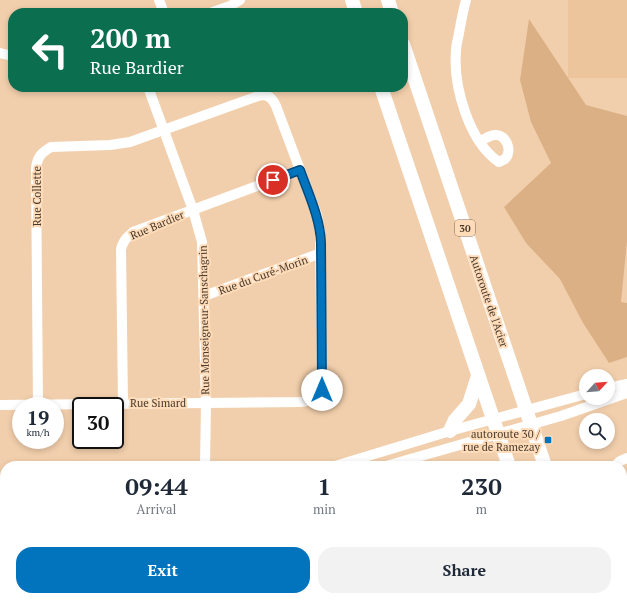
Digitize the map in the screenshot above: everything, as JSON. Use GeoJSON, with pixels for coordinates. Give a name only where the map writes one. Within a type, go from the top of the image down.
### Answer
{"type":"FeatureCollection","features":[{"type":"Feature","properties":{"kind":"highway","name":"Autoroute de l'Acier"},"geometry":{"type":"LineString","coordinates":[[408,59],[543,461]]}},
{"type":"Feature","properties":{"kind":"highway"},"geometry":{"type":"LineString","coordinates":[[383,92],[507,461]]}},
{"type":"Feature","properties":{"kind":"highway"},"geometry":{"type":"LineString","coordinates":[[450,431],[455,420],[469,404],[478,376]]}},
{"type":"Feature","properties":{"kind":"street"},"geometry":{"type":"LineString","coordinates":[[224,8],[240,0]]}},
{"type":"Feature","properties":{"kind":"street"},"geometry":{"type":"LineString","coordinates":[[466,0],[456,51],[458,83],[469,123],[480,141]]}},
{"type":"Feature","properties":{"kind":"street","name":"Rue Monseigneur-Sanschagrin"},"geometry":{"type":"LineString","coordinates":[[150,92],[193,210],[202,242],[206,403],[204,461]]}},
{"type":"Feature","properties":{"kind":"street","name":"Rue Collette"},"geometry":{"type":"LineString","coordinates":[[38,397],[37,159],[42,152],[51,147],[110,145],[130,142],[261,95],[267,95],[272,99],[276,106],[300,170]]}},
{"type":"Feature","properties":{"kind":"street"},"geometry":{"type":"LineString","coordinates":[[300,170],[317,216],[320,232],[321,253]]}},
{"type":"Feature","properties":{"kind":"street","name":"Rue Bardier"},"geometry":{"type":"LineString","coordinates":[[123,397],[122,243],[133,232],[300,170]]}},
{"type":"Feature","properties":{"kind":"street","name":"Rue Simard"},"geometry":{"type":"LineString","coordinates":[[124,403],[300,402],[315,400],[322,390],[321,253]]}},
{"type":"Feature","properties":{"kind":"street","name":"Rue du Curé-Morin"},"geometry":{"type":"LineString","coordinates":[[204,296],[321,253]]}},
{"type":"Feature","properties":{"kind":"street"},"geometry":{"type":"LineString","coordinates":[[615,387],[627,384]]}},
{"type":"Feature","properties":{"kind":"street"},"geometry":{"type":"LineString","coordinates":[[404,461],[561,416],[627,393]]}},
{"type":"Feature","properties":{"kind":"street"},"geometry":{"type":"LineString","coordinates":[[351,461],[450,431],[579,396]]}},
{"type":"Feature","properties":{"kind":"street","name":"Rue Simard"},"geometry":{"type":"LineString","coordinates":[[0,405],[12,405]]}},
{"type":"Feature","properties":{"kind":"shaded area"},"geometry":{"type":"Polygon","coordinates":[[[568,0],[627,0],[627,78],[568,78],[568,0]]]}},
{"type":"Feature","properties":{"kind":"shaded area"},"geometry":{"type":"Polygon","coordinates":[[[529,19],[586,105],[627,116],[627,241],[621,302],[627,303],[627,357],[609,363],[583,323],[560,279],[526,243],[504,207],[551,163],[531,122],[520,80],[529,19]]]}},
{"type":"Feature","properties":{"kind":"place","name":"autoroute 30 / rue de Ramezay"},"geometry":{"type":"Point","coordinates":[548,440]}},
{"type":"Feature","properties":{"kind":"route"},"geometry":{"type":"LineString","coordinates":[[273,180],[300,170],[317,216],[321,243],[322,390]]}}]}
